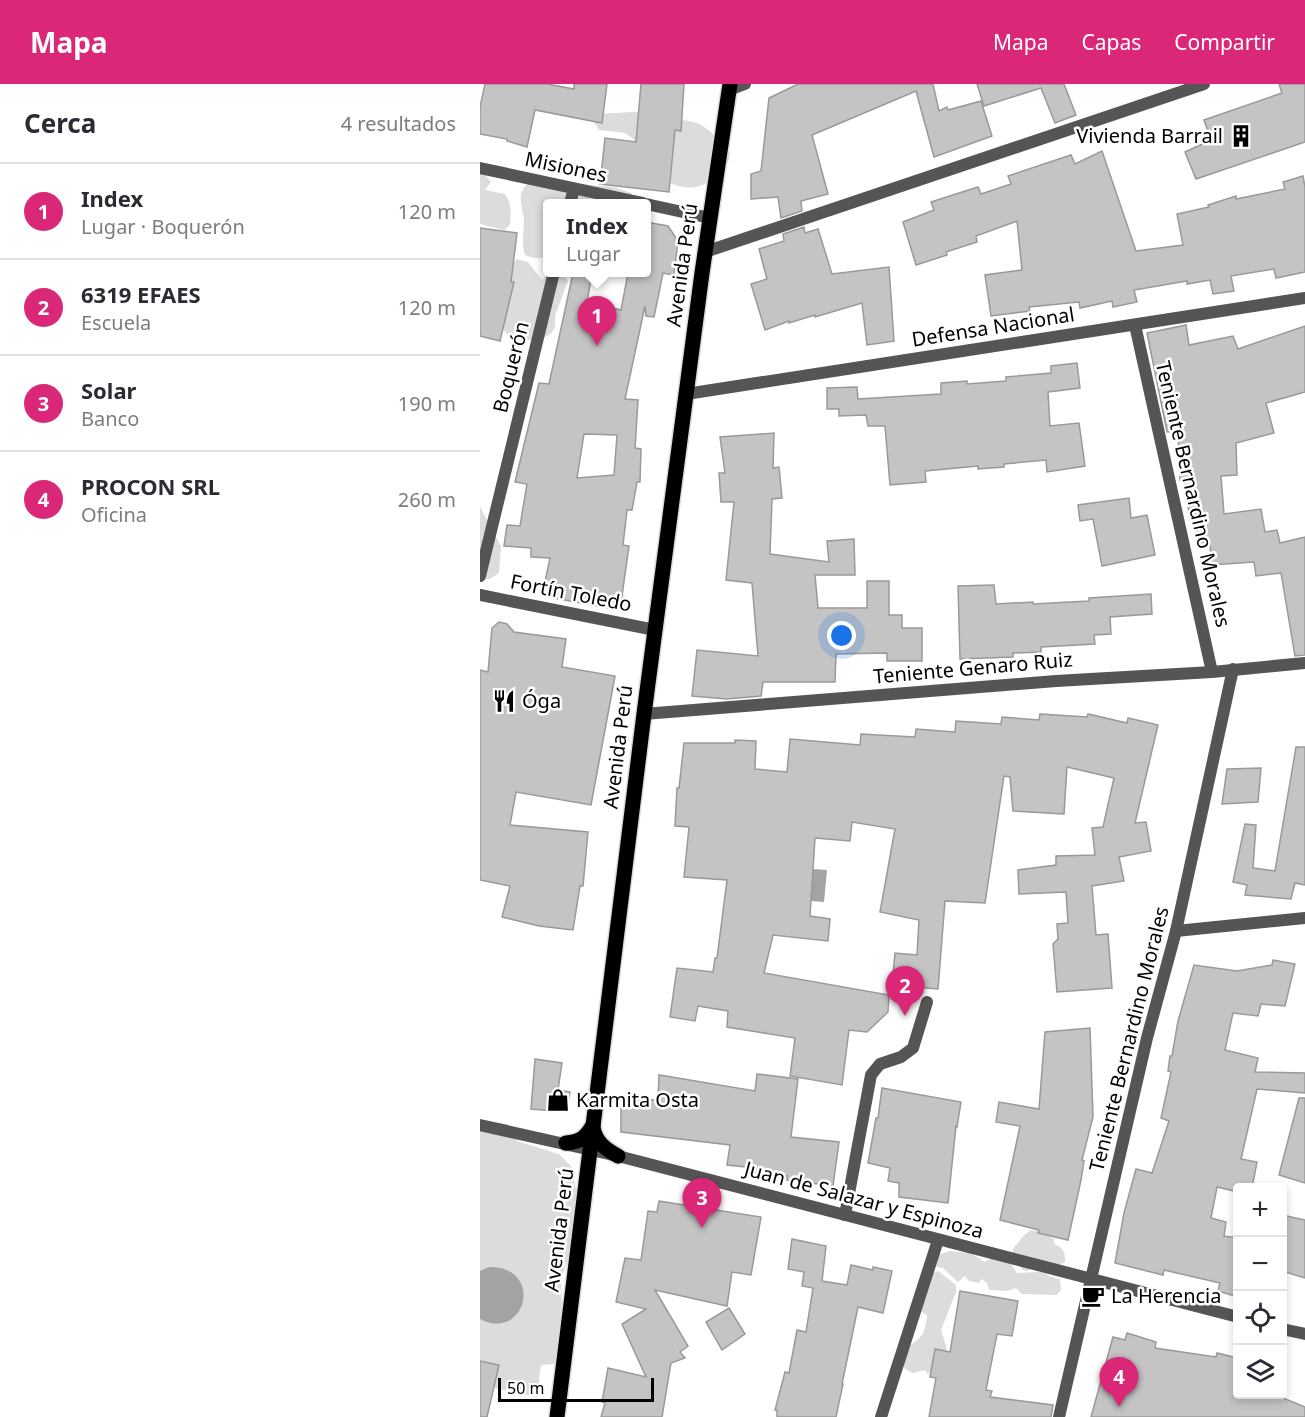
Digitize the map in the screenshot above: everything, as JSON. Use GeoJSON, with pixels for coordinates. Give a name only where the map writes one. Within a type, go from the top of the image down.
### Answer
{"type":"FeatureCollection","features":[{"type":"Feature","properties":{"kind":"main road","name":"Avenida Perú"},"geometry":{"type":"LineString","coordinates":[[557,1417],[644,714],[729,87]]}},
{"type":"Feature","properties":{"kind":"main road"},"geometry":{"type":"LineString","coordinates":[[566,1143],[577,1143],[583,1140],[593,1125]]}},
{"type":"Feature","properties":{"kind":"main road"},"geometry":{"type":"LineString","coordinates":[[593,1125],[599,1142],[618,1155]]}},
{"type":"Feature","properties":{"kind":"main road"},"geometry":{"type":"LineString","coordinates":[[566,1143],[582,1153],[588,1168]]}},
{"type":"Feature","properties":{"kind":"street"},"geometry":{"type":"LineString","coordinates":[[729,87],[746,84]]}},
{"type":"Feature","properties":{"kind":"street"},"geometry":{"type":"LineString","coordinates":[[705,252],[1204,84]]}},
{"type":"Feature","properties":{"kind":"street","name":"Misiones"},"geometry":{"type":"LineString","coordinates":[[480,168],[621,199]]}},
{"type":"Feature","properties":{"kind":"street"},"geometry":{"type":"LineString","coordinates":[[571,199],[574,189]]}},
{"type":"Feature","properties":{"kind":"street","name":"Misiones"},"geometry":{"type":"LineString","coordinates":[[651,205],[710,218]]}},
{"type":"Feature","properties":{"kind":"street","name":"Boquerón"},"geometry":{"type":"LineString","coordinates":[[480,576],[553,277]]}},
{"type":"Feature","properties":{"kind":"street","name":"Defensa Nacional"},"geometry":{"type":"LineString","coordinates":[[686,394],[1305,298]]}},
{"type":"Feature","properties":{"kind":"street","name":"Teniente Bernardino Morales"},"geometry":{"type":"LineString","coordinates":[[1135,325],[1212,672]]}},
{"type":"Feature","properties":{"kind":"street","name":"Fortín Toledo"},"geometry":{"type":"LineString","coordinates":[[480,595],[655,630]]}},
{"type":"Feature","properties":{"kind":"street","name":"Teniente Genaro Ruiz"},"geometry":{"type":"LineString","coordinates":[[644,714],[1056,681],[1212,672],[1305,663]]}},
{"type":"Feature","properties":{"kind":"street","name":"Teniente Bernardino Morales"},"geometry":{"type":"LineString","coordinates":[[1059,1417],[1147,1038],[1176,931],[1233,669]]}},
{"type":"Feature","properties":{"kind":"street"},"geometry":{"type":"LineString","coordinates":[[1176,931],[1305,918]]}},
{"type":"Feature","properties":{"kind":"street"},"geometry":{"type":"LineString","coordinates":[[845,1215],[871,1075],[880,1064],[901,1057],[913,1048],[927,1002]]}},
{"type":"Feature","properties":{"kind":"street","name":"Juan de Salazar y Espinoza"},"geometry":{"type":"LineString","coordinates":[[480,1125],[618,1155],[1092,1281],[1233,1316]]}},
{"type":"Feature","properties":{"kind":"street"},"geometry":{"type":"LineString","coordinates":[[881,1417],[938,1240]]}},
{"type":"Feature","properties":{"kind":"street"},"geometry":{"type":"LineString","coordinates":[[1287,1330],[1305,1334]]}},
{"type":"Feature","properties":{"kind":"shaded area"},"geometry":{"type":"Polygon","coordinates":[[[650,111],[661,116],[697,123],[704,127],[728,146],[730,155],[727,164],[712,179],[700,186],[681,187],[667,181],[632,138],[625,133],[599,130],[594,122],[598,114],[650,111]]]}},
{"type":"Feature","properties":{"kind":"shaded area"},"geometry":{"type":"Polygon","coordinates":[[[480,174],[486,176],[491,182],[485,190],[505,194],[509,201],[510,225],[504,230],[480,224],[480,174]]]}},
{"type":"Feature","properties":{"kind":"shaded area"},"geometry":{"type":"Polygon","coordinates":[[[532,180],[613,187],[632,193],[628,199],[543,199],[543,257],[536,258],[525,255],[524,251],[521,195],[532,180]]]}},
{"type":"Feature","properties":{"kind":"shaded area"},"geometry":{"type":"Polygon","coordinates":[[[517,259],[528,262],[542,280],[545,277],[565,277],[568,281],[555,316],[555,327],[547,336],[516,340],[498,324],[511,282],[507,275],[508,270],[517,259]]]}},
{"type":"Feature","properties":{"kind":"shaded area"},"geometry":{"type":"Polygon","coordinates":[[[480,507],[501,546],[499,573],[490,579],[480,580],[480,507]]]}},
{"type":"Feature","properties":{"kind":"shaded area"},"geometry":{"type":"Polygon","coordinates":[[[813,869],[827,870],[824,902],[811,901],[813,869]]]}},
{"type":"Feature","properties":{"kind":"shaded area"},"geometry":{"type":"Polygon","coordinates":[[[500,1123],[508,1125],[517,1141],[559,1154],[571,1166],[578,1199],[577,1241],[561,1281],[563,1332],[559,1357],[554,1364],[541,1365],[537,1397],[494,1388],[499,1365],[480,1361],[480,1129],[484,1130],[500,1123]]]}},
{"type":"Feature","properties":{"kind":"shaded area"},"geometry":{"type":"Polygon","coordinates":[[[1031,1230],[1054,1239],[1054,1244],[1063,1251],[1065,1262],[1053,1267],[1038,1264],[1027,1271],[1023,1270],[1013,1257],[1013,1249],[1031,1230]]]}},
{"type":"Feature","properties":{"kind":"shaded area"},"geometry":{"type":"Polygon","coordinates":[[[950,1251],[970,1253],[985,1262],[992,1258],[1010,1262],[1017,1273],[1039,1272],[1060,1279],[1061,1290],[1057,1295],[1022,1294],[1016,1288],[1007,1291],[989,1290],[987,1283],[982,1279],[979,1283],[969,1281],[965,1276],[958,1282],[943,1268],[937,1267],[935,1262],[938,1255],[950,1251]]]}},
{"type":"Feature","properties":{"kind":"shaded area"},"geometry":{"type":"Polygon","coordinates":[[[489,1267],[507,1270],[518,1278],[523,1290],[523,1302],[518,1313],[508,1321],[496,1324],[480,1319],[480,1271],[489,1267]]]}},
{"type":"Feature","properties":{"kind":"shaded area"},"geometry":{"type":"Polygon","coordinates":[[[938,1271],[956,1285],[956,1292],[941,1330],[947,1349],[942,1366],[938,1363],[928,1374],[925,1370],[913,1373],[905,1369],[901,1359],[903,1349],[918,1339],[925,1328],[927,1315],[919,1310],[923,1277],[938,1271]]]}},
{"type":"Feature","properties":{"kind":"building"},"geometry":{"type":"Polygon","coordinates":[[[485,84],[547,84],[574,89],[574,84],[607,84],[602,123],[535,110],[527,147],[507,141],[507,139],[480,134],[480,107],[485,84]]]}},
{"type":"Feature","properties":{"kind":"building"},"geometry":{"type":"Polygon","coordinates":[[[641,84],[684,84],[681,131],[675,130],[669,192],[600,184],[605,138],[636,142],[641,84]]]}},
{"type":"Feature","properties":{"kind":"building"},"geometry":{"type":"Polygon","coordinates":[[[798,84],[933,84],[939,111],[947,107],[948,110],[981,101],[992,136],[934,157],[916,91],[812,135],[828,194],[801,201],[802,211],[781,218],[778,197],[751,199],[751,174],[761,171],[769,98],[798,84]]]}},
{"type":"Feature","properties":{"kind":"building"},"geometry":{"type":"Polygon","coordinates":[[[977,84],[1064,84],[1076,115],[1055,123],[1041,88],[984,106],[977,84]]]}},
{"type":"Feature","properties":{"kind":"building"},"geometry":{"type":"Polygon","coordinates":[[[1279,84],[1305,84],[1305,142],[1196,179],[1185,152],[1211,140],[1204,120],[1282,93],[1279,84]]]}},
{"type":"Feature","properties":{"kind":"building"},"geometry":{"type":"Polygon","coordinates":[[[1102,151],[1136,251],[1183,245],[1177,214],[1209,207],[1208,205],[1236,196],[1236,199],[1285,189],[1283,182],[1303,176],[1305,272],[1276,278],[1274,269],[1231,276],[1234,291],[1213,294],[1210,280],[1187,284],[1187,281],[1134,290],[1137,302],[1113,307],[1112,301],[1080,308],[1079,302],[1029,307],[1030,311],[991,316],[985,275],[1022,270],[1017,221],[976,236],[977,242],[916,265],[903,222],[934,210],[931,202],[978,187],[981,194],[1011,184],[1008,176],[1071,155],[1075,164],[1102,151]]]}},
{"type":"Feature","properties":{"kind":"building"},"geometry":{"type":"Polygon","coordinates":[[[651,223],[668,226],[678,241],[674,275],[663,273],[654,317],[646,316],[645,306],[625,399],[638,400],[635,448],[641,449],[640,482],[637,482],[632,510],[627,510],[623,545],[629,546],[620,610],[542,596],[550,558],[531,557],[531,548],[504,546],[507,525],[520,526],[527,484],[515,482],[539,383],[549,384],[572,277],[591,277],[587,302],[621,310],[627,277],[651,277],[651,223]],[[584,434],[577,478],[614,475],[617,435],[584,434]]]}},
{"type":"Feature","properties":{"kind":"building"},"geometry":{"type":"Polygon","coordinates":[[[804,227],[805,233],[818,229],[832,274],[889,267],[894,341],[867,345],[862,303],[815,317],[815,315],[789,323],[789,321],[765,330],[751,284],[767,279],[759,249],[784,241],[783,234],[804,227]]]}},
{"type":"Feature","properties":{"kind":"building"},"geometry":{"type":"Polygon","coordinates":[[[480,228],[517,233],[511,282],[514,282],[500,341],[480,336],[480,228]]]}},
{"type":"Feature","properties":{"kind":"building"},"geometry":{"type":"Polygon","coordinates":[[[1186,325],[1189,345],[1233,336],[1238,349],[1305,326],[1305,392],[1266,403],[1274,433],[1236,443],[1237,475],[1221,476],[1224,514],[1261,509],[1265,532],[1277,530],[1280,543],[1305,537],[1305,655],[1295,656],[1281,573],[1256,576],[1254,562],[1211,565],[1210,542],[1198,544],[1195,519],[1190,520],[1184,480],[1180,480],[1178,431],[1167,432],[1147,333],[1186,325]]]}},
{"type":"Feature","properties":{"kind":"building"},"geometry":{"type":"Polygon","coordinates":[[[1077,363],[1080,388],[1048,392],[1050,426],[1079,423],[1085,466],[1047,472],[1046,460],[1004,464],[1004,467],[978,469],[978,466],[925,471],[926,482],[890,485],[885,426],[868,426],[866,415],[839,416],[839,409],[827,409],[827,388],[857,387],[858,399],[941,394],[941,383],[1006,381],[1006,377],[1051,373],[1051,366],[1077,363]]]}},
{"type":"Feature","properties":{"kind":"building"},"geometry":{"type":"Polygon","coordinates":[[[774,433],[773,468],[779,467],[782,498],[772,499],[770,554],[829,562],[827,541],[854,539],[855,575],[815,575],[818,608],[867,608],[867,581],[889,581],[889,615],[902,615],[902,628],[922,628],[922,661],[887,661],[887,653],[836,654],[835,682],[763,682],[761,696],[727,699],[692,696],[697,650],[758,656],[752,583],[726,580],[734,502],[721,502],[719,473],[725,473],[720,437],[774,433]]]}},
{"type":"Feature","properties":{"kind":"building"},"geometry":{"type":"Polygon","coordinates":[[[1129,498],[1131,518],[1147,515],[1155,555],[1102,566],[1093,519],[1080,521],[1078,505],[1129,498]]]}},
{"type":"Feature","properties":{"kind":"building"},"geometry":{"type":"Polygon","coordinates":[[[994,585],[996,604],[1089,601],[1089,598],[1151,594],[1152,614],[1110,617],[1111,634],[1094,635],[1095,644],[1041,647],[1041,652],[1013,653],[1013,657],[960,659],[958,586],[994,585]]]}},
{"type":"Feature","properties":{"kind":"building"},"geometry":{"type":"Polygon","coordinates":[[[499,622],[507,624],[514,632],[566,639],[562,667],[615,676],[591,805],[516,792],[510,825],[588,832],[583,886],[580,886],[573,930],[539,926],[502,917],[510,886],[480,880],[480,670],[488,672],[492,628],[499,622]]]}},
{"type":"Feature","properties":{"kind":"building"},"geometry":{"type":"Polygon","coordinates":[[[1040,714],[1087,717],[1088,714],[1127,723],[1128,718],[1158,725],[1135,823],[1146,822],[1151,851],[1119,857],[1124,881],[1092,886],[1096,935],[1108,934],[1112,988],[1057,992],[1053,944],[1058,939],[1057,924],[1068,923],[1066,892],[1019,894],[1018,870],[1056,865],[1056,856],[1095,855],[1092,828],[1103,827],[1114,778],[1067,767],[1064,814],[1013,811],[1010,777],[1004,776],[985,903],[945,901],[938,989],[892,985],[895,953],[917,955],[919,920],[880,912],[895,829],[852,822],[850,841],[815,838],[810,916],[830,919],[828,941],[773,935],[764,973],[889,995],[888,1012],[867,1032],[849,1030],[842,1085],[790,1076],[795,1038],[727,1027],[728,1011],[698,1006],[695,1021],[670,1017],[677,968],[713,972],[715,958],[717,958],[727,880],[684,877],[689,827],[675,826],[677,788],[679,788],[684,743],[756,741],[755,769],[787,772],[790,739],[860,745],[861,734],[915,737],[916,729],[955,732],[956,721],[1001,724],[1002,717],[1039,720],[1040,714]]]}},
{"type":"Feature","properties":{"kind":"building"},"geometry":{"type":"Polygon","coordinates":[[[1296,747],[1305,747],[1305,885],[1295,883],[1291,899],[1245,895],[1247,885],[1233,882],[1245,824],[1256,825],[1253,868],[1275,871],[1296,747]]]}},
{"type":"Feature","properties":{"kind":"building"},"geometry":{"type":"Polygon","coordinates":[[[1261,768],[1258,802],[1222,804],[1227,769],[1261,768]]]}},
{"type":"Feature","properties":{"kind":"building"},"geometry":{"type":"Polygon","coordinates":[[[1273,960],[1295,964],[1285,1006],[1261,1004],[1258,1016],[1233,1013],[1225,1050],[1258,1058],[1255,1072],[1305,1073],[1305,1093],[1257,1089],[1241,1159],[1257,1162],[1253,1183],[1233,1183],[1233,1191],[1217,1187],[1211,1218],[1226,1222],[1224,1236],[1233,1237],[1233,1296],[1218,1291],[1220,1283],[1164,1270],[1163,1275],[1115,1263],[1124,1213],[1136,1169],[1152,1173],[1169,1121],[1161,1118],[1171,1072],[1168,1071],[1170,1056],[1172,1056],[1178,1021],[1194,965],[1237,971],[1272,965],[1273,960]]]}},
{"type":"Feature","properties":{"kind":"building"},"geometry":{"type":"Polygon","coordinates":[[[1090,1028],[1093,1117],[1082,1160],[1084,1161],[1081,1180],[1068,1240],[1000,1220],[1020,1126],[996,1122],[999,1102],[1039,1109],[1045,1032],[1090,1028]]]}},
{"type":"Feature","properties":{"kind":"building"},"geometry":{"type":"Polygon","coordinates":[[[535,1059],[562,1063],[558,1090],[570,1092],[566,1112],[531,1109],[535,1059]]]}},
{"type":"Feature","properties":{"kind":"building"},"geometry":{"type":"Polygon","coordinates":[[[757,1074],[798,1079],[791,1137],[839,1142],[833,1186],[787,1180],[787,1176],[745,1171],[746,1167],[727,1165],[730,1145],[621,1132],[621,1099],[658,1100],[659,1075],[755,1091],[757,1074]]]}},
{"type":"Feature","properties":{"kind":"building"},"geometry":{"type":"Polygon","coordinates":[[[882,1088],[961,1102],[956,1126],[948,1203],[899,1197],[899,1183],[888,1181],[890,1168],[868,1163],[882,1088]]]}},
{"type":"Feature","properties":{"kind":"building"},"geometry":{"type":"Polygon","coordinates":[[[1299,1098],[1305,1098],[1305,1183],[1279,1175],[1299,1098]]]}},
{"type":"Feature","properties":{"kind":"building"},"geometry":{"type":"Polygon","coordinates":[[[659,1201],[761,1217],[751,1275],[732,1272],[727,1306],[655,1290],[688,1346],[680,1352],[685,1358],[671,1363],[662,1417],[601,1417],[605,1403],[602,1402],[608,1368],[646,1377],[622,1324],[646,1309],[616,1302],[625,1258],[641,1260],[648,1211],[657,1212],[659,1201]]]}},
{"type":"Feature","properties":{"kind":"building"},"geometry":{"type":"Polygon","coordinates":[[[1287,1216],[1305,1220],[1305,1278],[1287,1273],[1287,1216]]]}},
{"type":"Feature","properties":{"kind":"building"},"geometry":{"type":"Polygon","coordinates":[[[792,1239],[826,1246],[822,1281],[847,1285],[851,1265],[892,1271],[883,1313],[858,1307],[836,1417],[777,1417],[777,1410],[775,1410],[785,1372],[789,1373],[797,1330],[806,1332],[813,1288],[802,1286],[804,1272],[788,1269],[792,1239]]]}},
{"type":"Feature","properties":{"kind":"building"},"geometry":{"type":"Polygon","coordinates":[[[960,1291],[1018,1301],[1012,1336],[997,1334],[986,1390],[992,1391],[990,1397],[1053,1405],[1051,1417],[929,1417],[936,1378],[930,1377],[935,1349],[950,1352],[960,1291]]]}},
{"type":"Feature","properties":{"kind":"building"},"geometry":{"type":"Polygon","coordinates":[[[729,1308],[745,1334],[722,1350],[706,1322],[729,1308]]]}},
{"type":"Feature","properties":{"kind":"building"},"geometry":{"type":"Polygon","coordinates":[[[1127,1333],[1156,1342],[1155,1348],[1216,1357],[1217,1353],[1233,1357],[1233,1399],[1286,1399],[1305,1407],[1305,1417],[1091,1417],[1113,1337],[1125,1340],[1127,1333]]]}},
{"type":"Feature","properties":{"kind":"building"},"geometry":{"type":"Polygon","coordinates":[[[480,1361],[499,1365],[487,1417],[480,1417],[480,1361]]]}},
{"type":"Feature","properties":{"kind":"place","name":"Vivienda Barrail"},"geometry":{"type":"Point","coordinates":[1241,136]}},
{"type":"Feature","properties":{"kind":"place","name":"Index"},"geometry":{"type":"Point","coordinates":[597,346]}},
{"type":"Feature","properties":{"kind":"place","name":"Óga"},"geometry":{"type":"Point","coordinates":[504,701]}},
{"type":"Feature","properties":{"kind":"place","name":"6319 EFAES"},"geometry":{"type":"Point","coordinates":[905,1016]}},
{"type":"Feature","properties":{"kind":"place","name":"Karmita Osta"},"geometry":{"type":"Point","coordinates":[558,1100]}},
{"type":"Feature","properties":{"kind":"place","name":"Solar"},"geometry":{"type":"Point","coordinates":[702,1228]}},
{"type":"Feature","properties":{"kind":"place","name":"La Herencia"},"geometry":{"type":"Point","coordinates":[1093,1296]}},
{"type":"Feature","properties":{"kind":"place","name":"PROCON SRL"},"geometry":{"type":"Point","coordinates":[1119,1407]}}]}
